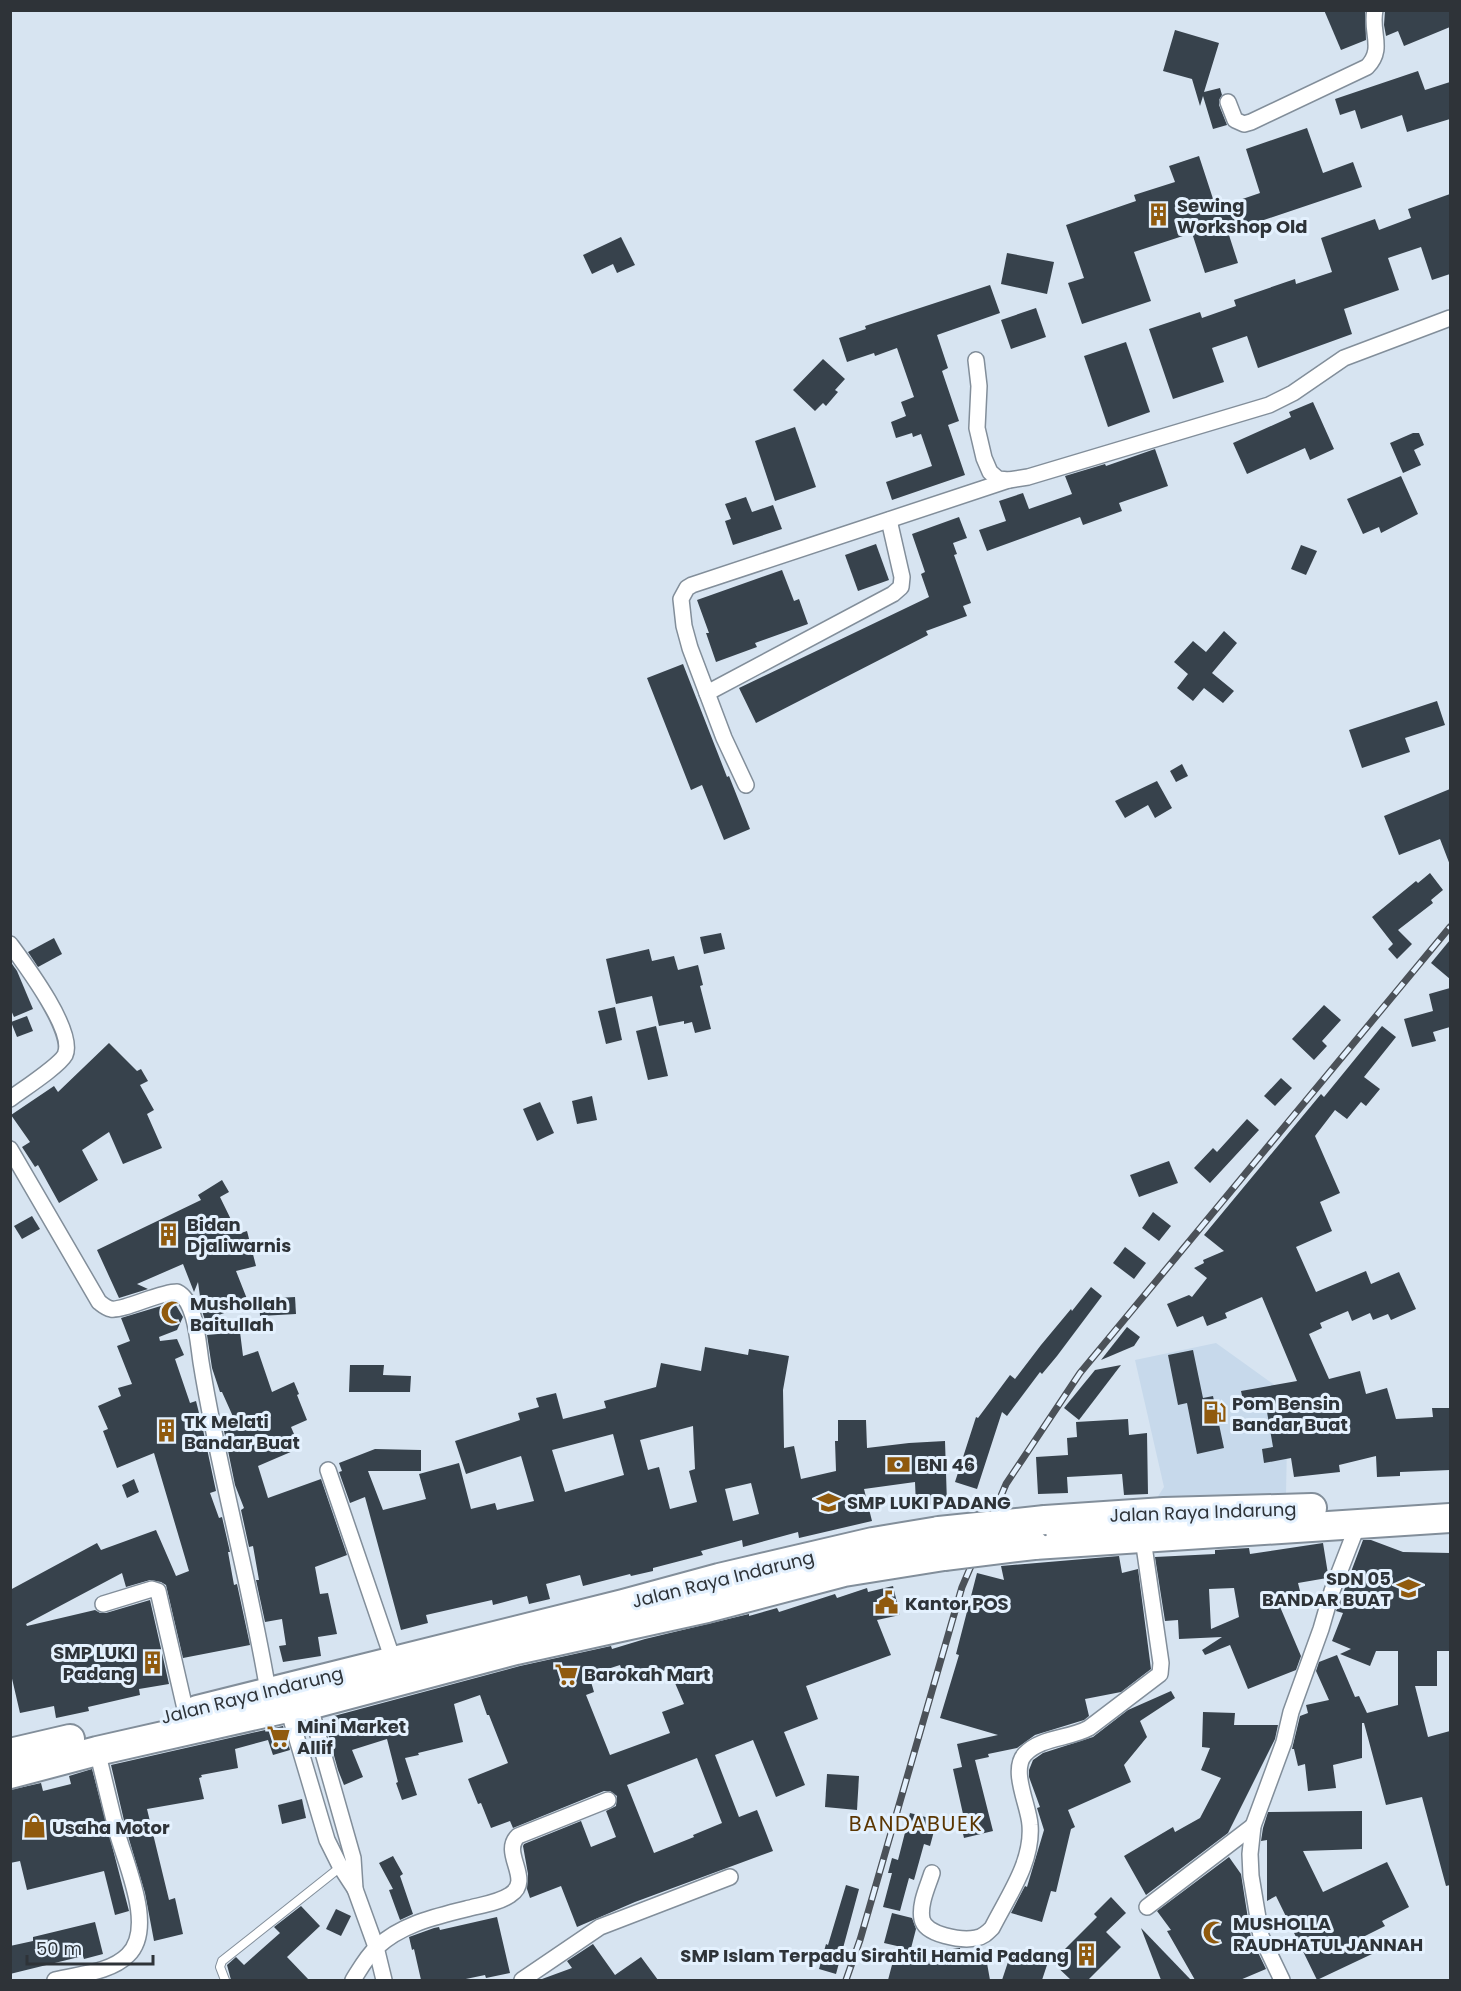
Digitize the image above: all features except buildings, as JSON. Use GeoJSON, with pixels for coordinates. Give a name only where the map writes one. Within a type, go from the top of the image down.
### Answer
{"type":"FeatureCollection","features":[{"type":"Feature","properties":{"kind":"highway","name":"Jalan Raya Indarung"},"geometry":{"type":"LineString","coordinates":[[941,1543],[1034,1545],[1125,1531],[1450,1498]]}},
{"type":"Feature","properties":{"kind":"highway","name":"Jalan Raya Indarung"},"geometry":{"type":"LineString","coordinates":[[10,1774],[287,1698],[393,1660],[627,1614],[707,1608],[844,1572],[941,1543],[1045,1520],[1125,1531],[1358,1524],[1450,1518]]}},
{"type":"Feature","properties":{"kind":"highway","name":"Jalan Raya Indarung"},"geometry":{"type":"LineString","coordinates":[[10,1753],[186,1713],[287,1698],[516,1650],[627,1614]]}},
{"type":"Feature","properties":{"kind":"street"},"geometry":{"type":"LineString","coordinates":[[1228,102],[1235,120],[1244,124],[1366,67],[1374,59],[1377,42],[1373,26],[1375,10]]}},
{"type":"Feature","properties":{"kind":"street"},"geometry":{"type":"LineString","coordinates":[[746,785],[724,738],[684,627],[680,604],[687,588],[1009,480],[1055,469],[1269,405],[1293,393],[1344,358],[1450,318]]}},
{"type":"Feature","properties":{"kind":"street"},"geometry":{"type":"LineString","coordinates":[[976,360],[979,386],[977,428],[980,444],[990,472],[998,479],[1009,480]]}},
{"type":"Feature","properties":{"kind":"street"},"geometry":{"type":"LineString","coordinates":[[707,693],[893,594],[901,587],[902,577],[889,520]]}},
{"type":"Feature","properties":{"kind":"street"},"geometry":{"type":"LineString","coordinates":[[10,944],[52,1005],[67,1042],[66,1053],[60,1061],[10,1099]]}},
{"type":"Feature","properties":{"kind":"street"},"geometry":{"type":"LineString","coordinates":[[10,1149],[104,1307],[117,1309],[171,1292],[177,1292],[187,1299],[196,1331],[210,1423],[253,1610],[356,1889],[376,1947],[384,1980]]}},
{"type":"Feature","properties":{"kind":"street"},"geometry":{"type":"LineString","coordinates":[[328,1470],[393,1660]]}},
{"type":"Feature","properties":{"kind":"street"},"geometry":{"type":"LineString","coordinates":[[1282,1980],[1261,1936],[1251,1876],[1250,1854],[1253,1826],[1284,1742],[1291,1712],[1332,1591],[1358,1524]]}},
{"type":"Feature","properties":{"kind":"street"},"geometry":{"type":"LineString","coordinates":[[932,1873],[921,1909],[922,1921],[926,1928],[932,1932],[963,1939],[985,1935],[992,1928],[1025,1864],[1030,1848],[1030,1822],[1020,1778],[1019,1766],[1022,1756],[1031,1748],[1046,1741],[1078,1734],[1089,1728],[1160,1674],[1161,1663],[1125,1531]]}},
{"type":"Feature","properties":{"kind":"street"},"geometry":{"type":"LineString","coordinates":[[103,1604],[152,1589],[158,1591],[186,1713]]}},
{"type":"Feature","properties":{"kind":"street"},"geometry":{"type":"LineString","coordinates":[[287,1698],[327,1840],[346,1862]]}},
{"type":"Feature","properties":{"kind":"street"},"geometry":{"type":"LineString","coordinates":[[55,1980],[104,1969],[121,1961],[130,1953],[139,1931],[137,1898],[117,1834],[97,1751]]}},
{"type":"Feature","properties":{"kind":"street"},"geometry":{"type":"LineString","coordinates":[[353,1980],[376,1947],[397,1932],[415,1923],[495,1902],[516,1890],[519,1875],[512,1855],[514,1840],[518,1836],[608,1800]]}},
{"type":"Feature","properties":{"kind":"street"},"geometry":{"type":"LineString","coordinates":[[1147,1906],[1253,1826]]}},
{"type":"Feature","properties":{"kind":"street"},"geometry":{"type":"LineString","coordinates":[[522,1980],[600,1927],[730,1877]]}},
{"type":"Feature","properties":{"kind":"lane"},"geometry":{"type":"LineString","coordinates":[[225,1980],[220,1967],[222,1961],[346,1862]]}},
{"type":"Feature","properties":{"kind":"shaded area","name":"Pom Bensin Bandar Buat"},"geometry":{"type":"Polygon","coordinates":[[[1216,1343],[1276,1386],[1287,1440],[1286,1496],[1155,1501],[1164,1487],[1135,1360],[1216,1343]]]}},
{"type":"Feature","properties":{"kind":"railway"},"geometry":{"type":"LineString","coordinates":[[846,1980],[860,1940],[962,1587],[1006,1484],[1080,1373],[1450,927]]}},
{"type":"Feature","properties":{"kind":"place","name":"Sewing Workshop Old"},"geometry":{"type":"Point","coordinates":[1159,215]}},
{"type":"Feature","properties":{"kind":"place","name":"Bidan Djaliwarnis"},"geometry":{"type":"Point","coordinates":[169,1234]}},
{"type":"Feature","properties":{"kind":"place","name":"Mushollah Baitullah"},"geometry":{"type":"Point","coordinates":[172,1313]}},
{"type":"Feature","properties":{"kind":"place","name":"Pom Bensin Bandar Buat"},"geometry":{"type":"Point","coordinates":[1214,1413]}},
{"type":"Feature","properties":{"kind":"place","name":"TK Melati Bandar Buat"},"geometry":{"type":"Point","coordinates":[166,1431]}},
{"type":"Feature","properties":{"kind":"place","name":"BNI 46"},"geometry":{"type":"Point","coordinates":[899,1464]}},
{"type":"Feature","properties":{"kind":"place","name":"SMP LUKI PADANG"},"geometry":{"type":"Point","coordinates":[829,1502]}},
{"type":"Feature","properties":{"kind":"place","name":"SDN 05 BANDAR BUAT"},"geometry":{"type":"Point","coordinates":[1409,1588]}},
{"type":"Feature","properties":{"kind":"place","name":"Kantor POS"},"geometry":{"type":"Point","coordinates":[887,1603]}},
{"type":"Feature","properties":{"kind":"place","name":"SMP LUKI Padang"},"geometry":{"type":"Point","coordinates":[153,1662]}},
{"type":"Feature","properties":{"kind":"place","name":"Barokah Mart"},"geometry":{"type":"Point","coordinates":[566,1674]}},
{"type":"Feature","properties":{"kind":"place","name":"Mini Market Allif"},"geometry":{"type":"Point","coordinates":[279,1736]}},
{"type":"Feature","properties":{"kind":"place","name":"Usaha Motor"},"geometry":{"type":"Point","coordinates":[34,1827]}},
{"type":"Feature","properties":{"kind":"place","name":"MUSHOLLA RAUDHATUL JANNAH"},"geometry":{"type":"Point","coordinates":[1215,1933]}},
{"type":"Feature","properties":{"kind":"place","name":"SMP Islam Terpadu Sirahtil Hamid Padang"},"geometry":{"type":"Point","coordinates":[1087,1955]}},
{"type":"Feature","properties":{"kind":"district","name":"BANDABUEK"},"geometry":{"type":"Point","coordinates":[916,1823]}}]}
